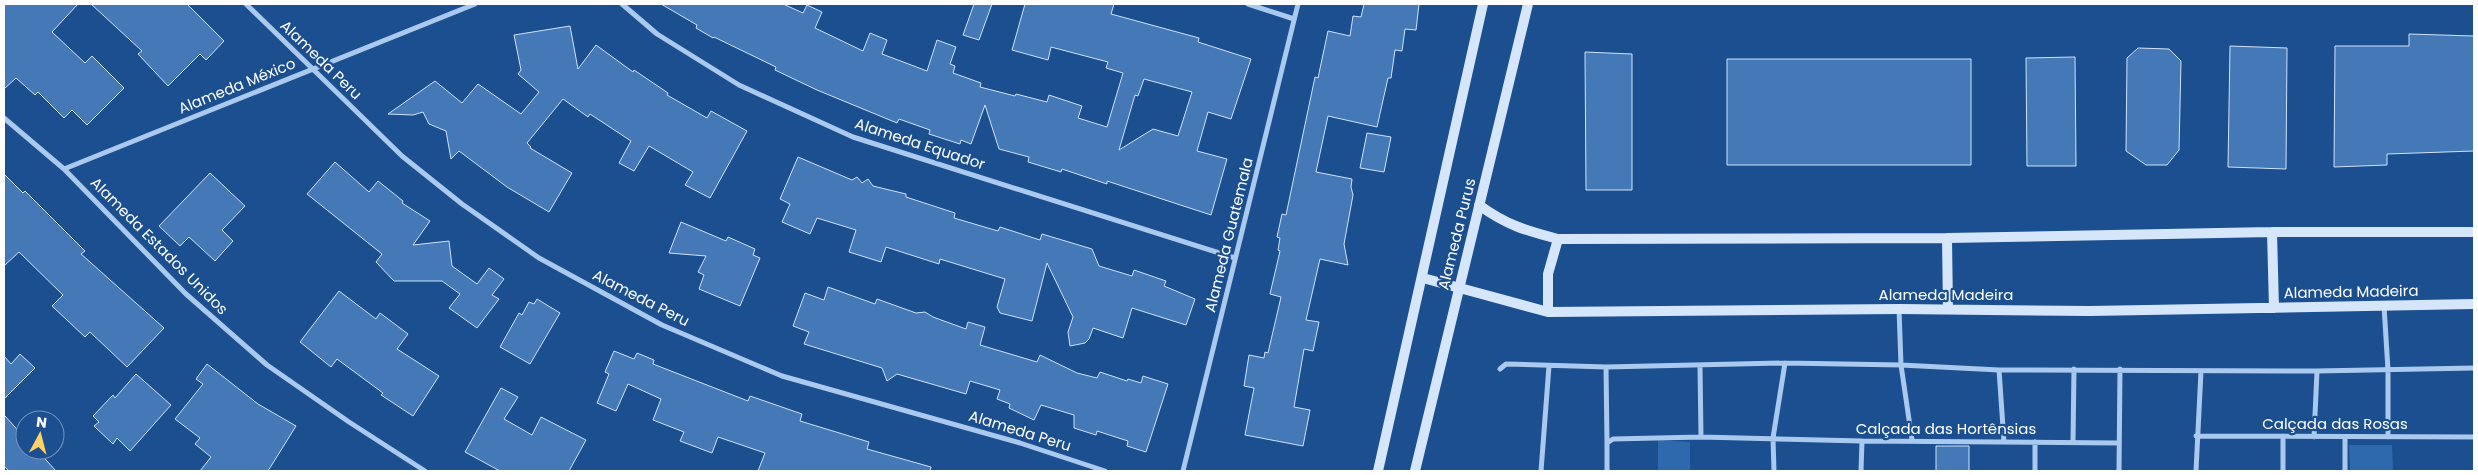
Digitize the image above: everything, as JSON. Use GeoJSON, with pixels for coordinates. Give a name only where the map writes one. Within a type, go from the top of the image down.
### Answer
{"type":"FeatureCollection","features":[{"type":"Feature","properties":{"kind":"street","name":"Alameda Peru"},"geometry":{"type":"LineString","coordinates":[[246,4],[402,156],[462,204],[539,258],[662,325],[782,376],[1020,443],[1105,471]]}},
{"type":"Feature","properties":{"kind":"street","name":"Alameda México"},"geometry":{"type":"LineString","coordinates":[[64,169],[475,4]]}},
{"type":"Feature","properties":{"kind":"street","name":"Alameda Equador"},"geometry":{"type":"LineString","coordinates":[[622,4],[657,34],[740,85],[853,137],[1235,258]]}},
{"type":"Feature","properties":{"kind":"street"},"geometry":{"type":"LineString","coordinates":[[1248,4],[1294,18]]}},
{"type":"Feature","properties":{"kind":"street","name":"Alameda Guatemala"},"geometry":{"type":"LineString","coordinates":[[1183,471],[1298,4]]}},
{"type":"Feature","properties":{"kind":"street","name":"Alameda Purus"},"geometry":{"type":"LineString","coordinates":[[1378,471],[1423,278],[1483,4]]}},
{"type":"Feature","properties":{"kind":"street","name":"Alameda Purus"},"geometry":{"type":"LineString","coordinates":[[1415,471],[1528,4]]}},
{"type":"Feature","properties":{"kind":"street","name":"Alameda Estados Unidos"},"geometry":{"type":"LineString","coordinates":[[4,118],[64,169],[186,294],[267,365],[349,422],[425,471]]}},
{"type":"Feature","properties":{"kind":"street"},"geometry":{"type":"LineString","coordinates":[[1480,206],[1500,220],[1520,230],[1558,240],[1947,238],[2272,232],[2474,232]]}},
{"type":"Feature","properties":{"kind":"street"},"geometry":{"type":"LineString","coordinates":[[2272,232],[2274,308]]}},
{"type":"Feature","properties":{"kind":"street"},"geometry":{"type":"LineString","coordinates":[[1947,238],[1948,309]]}},
{"type":"Feature","properties":{"kind":"street"},"geometry":{"type":"LineString","coordinates":[[1548,312],[1548,274],[1558,240]]}},
{"type":"Feature","properties":{"kind":"street","name":"Alameda Madeira"},"geometry":{"type":"LineString","coordinates":[[1423,278],[1548,312],[1899,309],[2090,311],[2474,304]]}},
{"type":"Feature","properties":{"kind":"street"},"geometry":{"type":"LineString","coordinates":[[2384,306],[2388,370],[2388,437]]}},
{"type":"Feature","properties":{"kind":"street"},"geometry":{"type":"LineString","coordinates":[[1899,309],[1902,365],[1912,440]]}},
{"type":"Feature","properties":{"kind":"street"},"geometry":{"type":"LineString","coordinates":[[1500,369],[1506,364],[1606,367],[1785,364],[1902,365],[1999,370],[2318,371],[2474,368]]}},
{"type":"Feature","properties":{"kind":"street"},"geometry":{"type":"LineString","coordinates":[[1774,471],[1773,438],[1785,364]]}},
{"type":"Feature","properties":{"kind":"street"},"geometry":{"type":"LineString","coordinates":[[1541,471],[1549,366]]}},
{"type":"Feature","properties":{"kind":"street"},"geometry":{"type":"LineString","coordinates":[[1700,366],[1701,437]]}},
{"type":"Feature","properties":{"kind":"street"},"geometry":{"type":"LineString","coordinates":[[1606,367],[1607,471]]}},
{"type":"Feature","properties":{"kind":"street"},"geometry":{"type":"LineString","coordinates":[[2073,442],[2074,369]]}},
{"type":"Feature","properties":{"kind":"street"},"geometry":{"type":"LineString","coordinates":[[2119,471],[2120,369]]}},
{"type":"Feature","properties":{"kind":"street"},"geometry":{"type":"LineString","coordinates":[[1999,370],[2004,442]]}},
{"type":"Feature","properties":{"kind":"street"},"geometry":{"type":"LineString","coordinates":[[2196,471],[2196,436],[2201,370]]}},
{"type":"Feature","properties":{"kind":"street"},"geometry":{"type":"LineString","coordinates":[[2314,437],[2318,371]]}},
{"type":"Feature","properties":{"kind":"street","name":"Calçada das Rosas"},"geometry":{"type":"LineString","coordinates":[[2196,436],[2474,437]]}},
{"type":"Feature","properties":{"kind":"street"},"geometry":{"type":"LineString","coordinates":[[2283,436],[2283,471]]}},
{"type":"Feature","properties":{"kind":"street"},"geometry":{"type":"LineString","coordinates":[[2345,436],[2345,471]]}},
{"type":"Feature","properties":{"kind":"street","name":"Calçada das Hortênsias"},"geometry":{"type":"LineString","coordinates":[[1608,443],[1612,439],[1701,437],[1862,441],[2118,443]]}},
{"type":"Feature","properties":{"kind":"street"},"geometry":{"type":"LineString","coordinates":[[1862,441],[1862,471]]}},
{"type":"Feature","properties":{"kind":"street"},"geometry":{"type":"LineString","coordinates":[[2035,442],[2035,471]]}},
{"type":"Feature","properties":{"kind":"shaded area"},"geometry":{"type":"Polygon","coordinates":[[[1658,440],[1690,442],[1690,471],[1658,471],[1658,440]]]}},
{"type":"Feature","properties":{"kind":"shaded area"},"geometry":{"type":"Polygon","coordinates":[[[2349,445],[2392,445],[2393,471],[2350,471],[2349,445]]]}},
{"type":"Feature","properties":{"kind":"building"},"geometry":{"type":"Polygon","coordinates":[[[4,4],[78,4],[52,32],[85,63],[92,56],[124,88],[87,125],[72,110],[64,118],[38,92],[35,95],[16,78],[4,89],[4,4]]]}},
{"type":"Feature","properties":{"kind":"building"},"geometry":{"type":"Polygon","coordinates":[[[91,4],[187,4],[224,41],[206,60],[200,54],[168,86],[138,54],[142,51],[91,4]]]}},
{"type":"Feature","properties":{"kind":"building"},"geometry":{"type":"Polygon","coordinates":[[[661,4],[783,4],[803,13],[807,5],[822,12],[815,28],[863,51],[870,33],[887,40],[882,54],[927,71],[937,40],[956,47],[950,64],[955,66],[953,73],[981,83],[980,87],[1047,102],[1049,95],[1082,106],[1078,118],[1107,127],[1123,73],[1106,68],[1108,62],[1051,47],[1048,60],[1012,50],[1025,4],[1114,4],[1111,14],[1199,38],[1198,42],[1251,59],[1231,119],[1208,112],[1197,151],[1227,159],[1211,215],[1107,181],[1107,184],[1062,169],[1061,172],[1028,162],[1029,157],[999,149],[985,105],[971,144],[961,140],[960,144],[929,134],[930,130],[899,119],[897,123],[817,90],[775,70],[776,67],[713,38],[696,28],[697,25],[661,4]],[[1144,79],[1138,96],[1135,95],[1119,150],[1153,129],[1178,136],[1192,92],[1144,79]]]}},
{"type":"Feature","properties":{"kind":"building"},"geometry":{"type":"Polygon","coordinates":[[[974,4],[992,4],[979,40],[963,35],[974,4]]]}},
{"type":"Feature","properties":{"kind":"building"},"geometry":{"type":"Polygon","coordinates":[[[1364,4],[1419,4],[1416,30],[1405,29],[1402,51],[1395,50],[1391,78],[1388,78],[1377,127],[1328,116],[1316,172],[1352,179],[1353,195],[1344,244],[1348,265],[1320,259],[1306,320],[1319,322],[1313,351],[1304,349],[1294,407],[1310,410],[1303,446],[1245,435],[1254,388],[1244,386],[1249,355],[1264,358],[1265,352],[1268,353],[1281,297],[1270,294],[1280,251],[1278,250],[1280,238],[1277,237],[1282,214],[1286,215],[1315,77],[1318,78],[1328,31],[1350,36],[1353,16],[1361,17],[1364,4]]]}},
{"type":"Feature","properties":{"kind":"building"},"geometry":{"type":"Polygon","coordinates":[[[570,26],[578,69],[596,45],[633,72],[634,70],[668,93],[667,95],[707,118],[711,111],[747,131],[710,198],[685,185],[693,172],[649,146],[634,171],[619,163],[631,141],[590,114],[588,117],[563,99],[527,143],[530,148],[572,173],[549,212],[507,187],[459,151],[451,159],[446,131],[429,124],[423,112],[413,115],[388,114],[435,81],[462,103],[478,84],[521,114],[539,92],[518,74],[521,70],[514,35],[570,26]]]}},
{"type":"Feature","properties":{"kind":"building"},"geometry":{"type":"Polygon","coordinates":[[[2409,34],[2474,36],[2474,151],[2387,154],[2387,165],[2334,167],[2335,46],[2409,46],[2409,34]]]}},
{"type":"Feature","properties":{"kind":"building"},"geometry":{"type":"Polygon","coordinates":[[[2230,46],[2287,48],[2286,169],[2228,167],[2230,46]]]}},
{"type":"Feature","properties":{"kind":"building"},"geometry":{"type":"Polygon","coordinates":[[[2138,48],[2169,49],[2181,61],[2179,150],[2167,165],[2146,165],[2126,151],[2127,58],[2138,48]]]}},
{"type":"Feature","properties":{"kind":"building"},"geometry":{"type":"Polygon","coordinates":[[[1585,52],[1632,54],[1632,190],[1586,190],[1585,52]]]}},
{"type":"Feature","properties":{"kind":"building"},"geometry":{"type":"Polygon","coordinates":[[[2075,57],[2076,166],[2027,166],[2026,58],[2075,57]]]}},
{"type":"Feature","properties":{"kind":"building"},"geometry":{"type":"Polygon","coordinates":[[[1727,59],[1971,59],[1971,165],[1727,165],[1727,59]]]}},
{"type":"Feature","properties":{"kind":"building"},"geometry":{"type":"Polygon","coordinates":[[[1367,133],[1391,137],[1384,172],[1360,168],[1367,133]]]}},
{"type":"Feature","properties":{"kind":"building"},"geometry":{"type":"Polygon","coordinates":[[[798,157],[852,180],[857,177],[862,183],[868,179],[873,186],[906,194],[906,197],[955,213],[954,218],[998,231],[1000,227],[1040,240],[1042,234],[1092,249],[1099,266],[1132,276],[1134,270],[1166,281],[1164,286],[1195,299],[1186,325],[1132,308],[1123,338],[1093,328],[1089,339],[1085,343],[1070,346],[1068,332],[1073,317],[1047,263],[1032,321],[1000,313],[997,307],[1005,279],[940,259],[939,264],[886,247],[881,262],[849,252],[856,230],[817,218],[810,234],[782,222],[790,204],[780,199],[798,157]]]}},
{"type":"Feature","properties":{"kind":"building"},"geometry":{"type":"Polygon","coordinates":[[[335,162],[369,192],[378,181],[403,201],[402,203],[430,221],[413,245],[449,241],[452,266],[477,284],[489,268],[504,279],[492,295],[499,299],[477,328],[449,308],[460,294],[442,281],[394,281],[376,262],[382,254],[307,194],[335,162]]]}},
{"type":"Feature","properties":{"kind":"building"},"geometry":{"type":"Polygon","coordinates":[[[210,173],[245,206],[222,230],[233,241],[215,261],[189,237],[180,246],[159,226],[210,173]]]}},
{"type":"Feature","properties":{"kind":"building"},"geometry":{"type":"Polygon","coordinates":[[[4,174],[23,193],[25,191],[85,251],[81,254],[164,328],[127,367],[90,332],[85,337],[52,306],[63,295],[19,252],[4,266],[4,174]]]}},
{"type":"Feature","properties":{"kind":"building"},"geometry":{"type":"Polygon","coordinates":[[[681,222],[726,241],[728,237],[755,249],[753,255],[760,258],[740,306],[699,289],[704,275],[698,272],[706,256],[669,253],[681,222]]]}},
{"type":"Feature","properties":{"kind":"building"},"geometry":{"type":"Polygon","coordinates":[[[828,287],[875,304],[877,299],[916,313],[925,312],[933,317],[966,329],[968,322],[985,327],[980,345],[1037,362],[1040,355],[1077,373],[1097,378],[1100,372],[1127,381],[1128,379],[1141,383],[1143,376],[1168,384],[1146,452],[1127,446],[1128,441],[1097,431],[1096,435],[1074,428],[1074,415],[1041,405],[1034,420],[1009,408],[1010,404],[997,399],[1000,390],[970,381],[966,394],[897,374],[887,381],[882,368],[804,344],[809,332],[793,326],[805,293],[824,300],[828,287]]]}},
{"type":"Feature","properties":{"kind":"building"},"geometry":{"type":"Polygon","coordinates":[[[339,291],[376,319],[380,313],[408,334],[397,349],[439,376],[413,416],[381,395],[383,393],[337,359],[331,367],[300,342],[339,291]]]}},
{"type":"Feature","properties":{"kind":"building"},"geometry":{"type":"Polygon","coordinates":[[[537,299],[560,313],[530,364],[500,347],[519,313],[522,315],[529,302],[534,304],[537,299]]]}},
{"type":"Feature","properties":{"kind":"building"},"geometry":{"type":"Polygon","coordinates":[[[614,351],[634,359],[637,353],[654,360],[653,364],[748,401],[750,396],[802,414],[800,421],[869,442],[867,449],[931,467],[930,471],[758,471],[765,453],[718,437],[712,453],[680,441],[684,432],[653,420],[661,399],[628,384],[616,411],[597,403],[609,374],[605,372],[614,351]]]}},
{"type":"Feature","properties":{"kind":"building"},"geometry":{"type":"Polygon","coordinates":[[[20,354],[35,368],[4,399],[4,356],[11,364],[20,354]]]}},
{"type":"Feature","properties":{"kind":"building"},"geometry":{"type":"Polygon","coordinates":[[[207,364],[258,404],[296,426],[268,471],[200,471],[211,457],[195,444],[200,438],[175,419],[203,384],[196,379],[207,364]]]}},
{"type":"Feature","properties":{"kind":"building"},"geometry":{"type":"Polygon","coordinates":[[[136,374],[171,405],[130,451],[117,438],[113,444],[94,426],[99,422],[93,416],[113,395],[115,398],[136,374]]]}},
{"type":"Feature","properties":{"kind":"building"},"geometry":{"type":"Polygon","coordinates":[[[501,388],[518,397],[504,419],[532,435],[541,417],[586,440],[569,471],[500,471],[465,452],[501,388]]]}},
{"type":"Feature","properties":{"kind":"building"},"geometry":{"type":"Polygon","coordinates":[[[4,415],[15,427],[15,460],[46,460],[56,471],[9,471],[4,466],[4,415]]]}},
{"type":"Feature","properties":{"kind":"building"},"geometry":{"type":"Polygon","coordinates":[[[1936,446],[1969,446],[1969,471],[1936,471],[1936,446]]]}}]}
